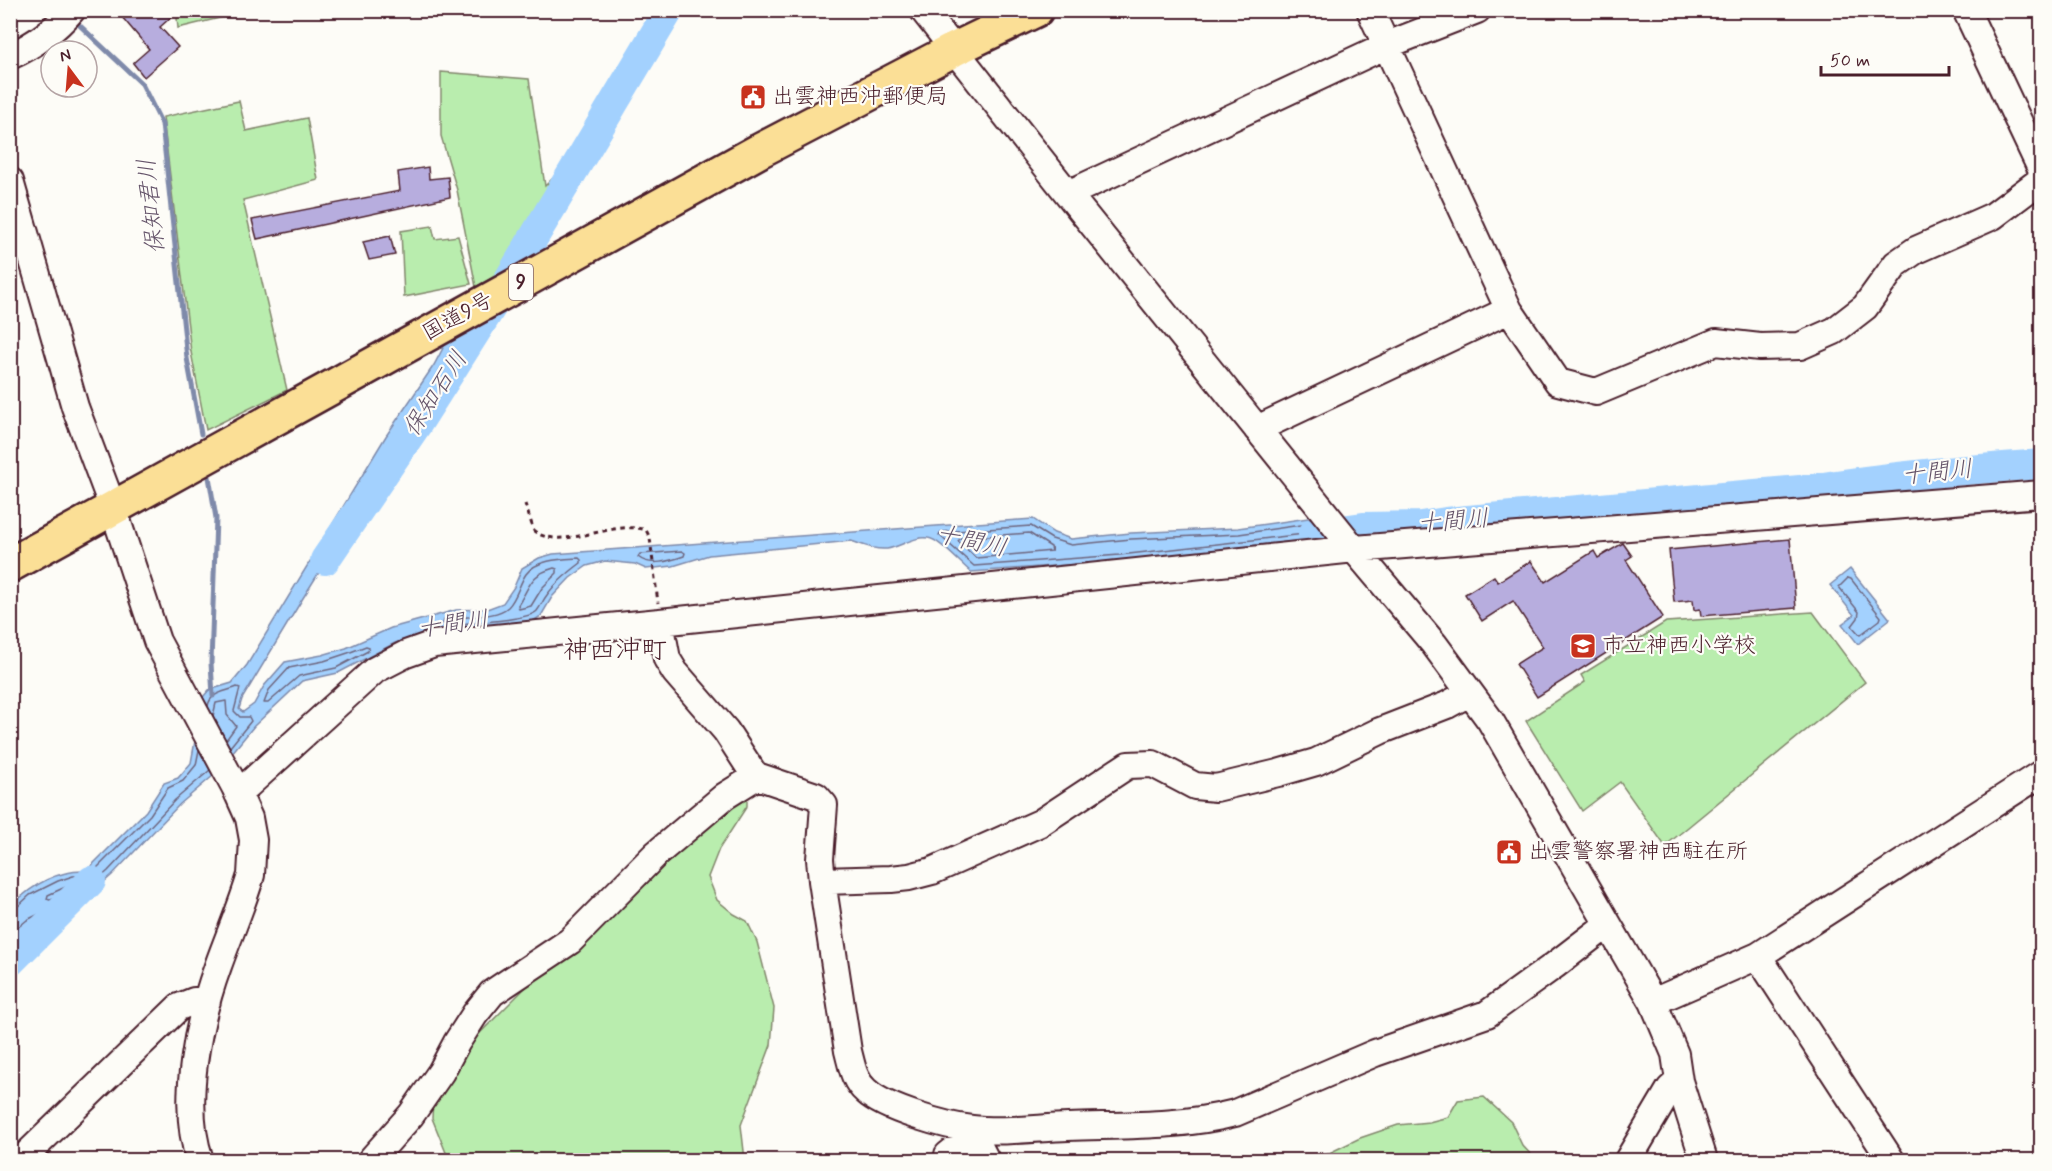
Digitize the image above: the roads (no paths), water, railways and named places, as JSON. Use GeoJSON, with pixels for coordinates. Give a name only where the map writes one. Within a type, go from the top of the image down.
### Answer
{"type":"FeatureCollection","features":[{"type":"Feature","properties":{"kind":"highway","name":"国道9号"},"geometry":{"type":"LineString","coordinates":[[10,565],[759,150],[1036,10]]}},
{"type":"Feature","properties":{"kind":"street"},"geometry":{"type":"LineString","coordinates":[[10,56],[22,51],[65,19],[72,10]]}},
{"type":"Feature","properties":{"kind":"street"},"geometry":{"type":"LineString","coordinates":[[923,10],[1257,429],[1434,644],[1500,735],[1653,1002],[1675,1054],[1679,1081],[1704,1161]]}},
{"type":"Feature","properties":{"kind":"street"},"geometry":{"type":"LineString","coordinates":[[1370,10],[1509,310],[1558,382],[1596,392],[1716,342],[1760,347],[1800,346],[1834,331],[1865,307],[1902,259],[1916,250],[1993,216],[2042,179]]}},
{"type":"Feature","properties":{"kind":"street"},"geometry":{"type":"LineString","coordinates":[[1068,194],[1387,45],[1477,10]]}},
{"type":"Feature","properties":{"kind":"street"},"geometry":{"type":"LineString","coordinates":[[1966,10],[2042,171]]}},
{"type":"Feature","properties":{"kind":"street"},"geometry":{"type":"LineString","coordinates":[[10,181],[75,407],[113,508],[157,641],[236,791],[251,827],[253,859],[251,875],[207,1001],[198,1046],[191,1093],[191,1121],[200,1161]]}},
{"type":"Feature","properties":{"kind":"street"},"geometry":{"type":"LineString","coordinates":[[1257,429],[1509,310]]}},
{"type":"Feature","properties":{"kind":"street"},"geometry":{"type":"LineString","coordinates":[[236,791],[375,670],[420,648],[434,644],[659,614],[1352,546],[2042,494]]}},
{"type":"Feature","properties":{"kind":"street"},"geometry":{"type":"LineString","coordinates":[[659,614],[667,659],[675,672],[726,731],[752,771],[757,776],[816,796],[822,801],[824,810],[820,859],[822,881],[848,1051],[859,1085],[881,1102],[908,1112],[973,1132],[1181,1122],[1235,1113],[1375,1053],[1487,1014],[1608,924]]}},
{"type":"Feature","properties":{"kind":"street"},"geometry":{"type":"LineString","coordinates":[[822,881],[891,879],[933,871],[1040,823],[1128,765],[1153,764],[1195,786],[1216,788],[1316,762],[1380,731],[1447,705],[1469,693]]}},
{"type":"Feature","properties":{"kind":"street"},"geometry":{"type":"LineString","coordinates":[[1653,1002],[1758,956],[2042,773]]}},
{"type":"Feature","properties":{"kind":"street"},"geometry":{"type":"LineString","coordinates":[[371,1161],[411,1115],[441,1072],[475,1014],[492,993],[570,941],[656,854],[724,796],[757,776]]}},
{"type":"Feature","properties":{"kind":"street"},"geometry":{"type":"LineString","coordinates":[[1758,956],[1892,1161]]}},
{"type":"Feature","properties":{"kind":"street"},"geometry":{"type":"LineString","coordinates":[[21,1161],[179,1007],[194,1001],[207,1001]]}},
{"type":"Feature","properties":{"kind":"street"},"geometry":{"type":"LineString","coordinates":[[1628,1161],[1670,1089],[1679,1081]]}},
{"type":"Feature","properties":{"kind":"street"},"geometry":{"type":"LineString","coordinates":[[948,1155],[973,1132]]}},
{"type":"Feature","properties":{"kind":"street"},"geometry":{"type":"LineString","coordinates":[[973,1132],[987,1161]]}},
{"type":"Feature","properties":{"kind":"water"},"geometry":{"type":"Polygon","coordinates":[[[477,320],[242,699],[239,709],[243,712],[254,704],[264,686],[285,662],[346,648],[391,628],[456,610],[487,609],[503,603],[514,587],[522,568],[539,558],[553,554],[1033,519],[1054,533],[1071,539],[1131,533],[1238,528],[1322,516],[1339,536],[1120,561],[971,572],[950,552],[933,539],[928,538],[912,540],[887,549],[873,548],[851,541],[709,555],[673,566],[646,569],[635,564],[605,561],[587,566],[570,578],[552,597],[541,616],[533,621],[423,634],[395,643],[338,673],[302,681],[254,726],[214,775],[180,804],[112,875],[77,906],[52,914],[30,926],[11,942],[11,906],[27,892],[55,876],[86,871],[146,811],[164,783],[178,778],[191,763],[203,697],[209,690],[232,683],[247,665],[386,436],[434,365],[451,333],[477,320]]]}},
{"type":"Feature","properties":{"kind":"water"},"geometry":{"type":"Polygon","coordinates":[[[1850,569],[1890,619],[1858,644],[1842,624],[1854,615],[1830,585],[1850,569]]]}},
{"type":"Feature","properties":{"kind":"waterway","name":"保知石川"},"geometry":{"type":"LineString","coordinates":[[325,560],[418,423],[506,284],[669,10]]}},
{"type":"Feature","properties":{"kind":"waterway","name":"保知君川"},"geometry":{"type":"LineString","coordinates":[[74,20],[142,84],[162,124],[187,358],[201,434]]}},
{"type":"Feature","properties":{"kind":"waterway","name":"十間川"},"geometry":{"type":"LineString","coordinates":[[1313,534],[1363,527],[1421,526],[1811,489],[1897,477],[2042,464]]}},
{"type":"Feature","properties":{"kind":"waterway","name":"保知君川"},"geometry":{"type":"LineString","coordinates":[[208,471],[216,518],[211,663],[213,696]]}},
{"type":"Feature","properties":{"kind":"waterway","name":"十間川"},"geometry":{"type":"LineString","coordinates":[[10,962],[91,881]]}},
{"type":"Feature","properties":{"kind":"place","name":"出雲神西沖郵便局"},"geometry":{"type":"Point","coordinates":[753,97]}},
{"type":"Feature","properties":{"kind":"place","name":"市立神西小学校"},"geometry":{"type":"Point","coordinates":[1583,646]}},
{"type":"Feature","properties":{"kind":"place","name":"出雲警察署神西駐在所"},"geometry":{"type":"Point","coordinates":[1509,852]}},
{"type":"Feature","properties":{"kind":"district","name":"神西沖町"},"geometry":{"type":"Point","coordinates":[615,651]}}]}
